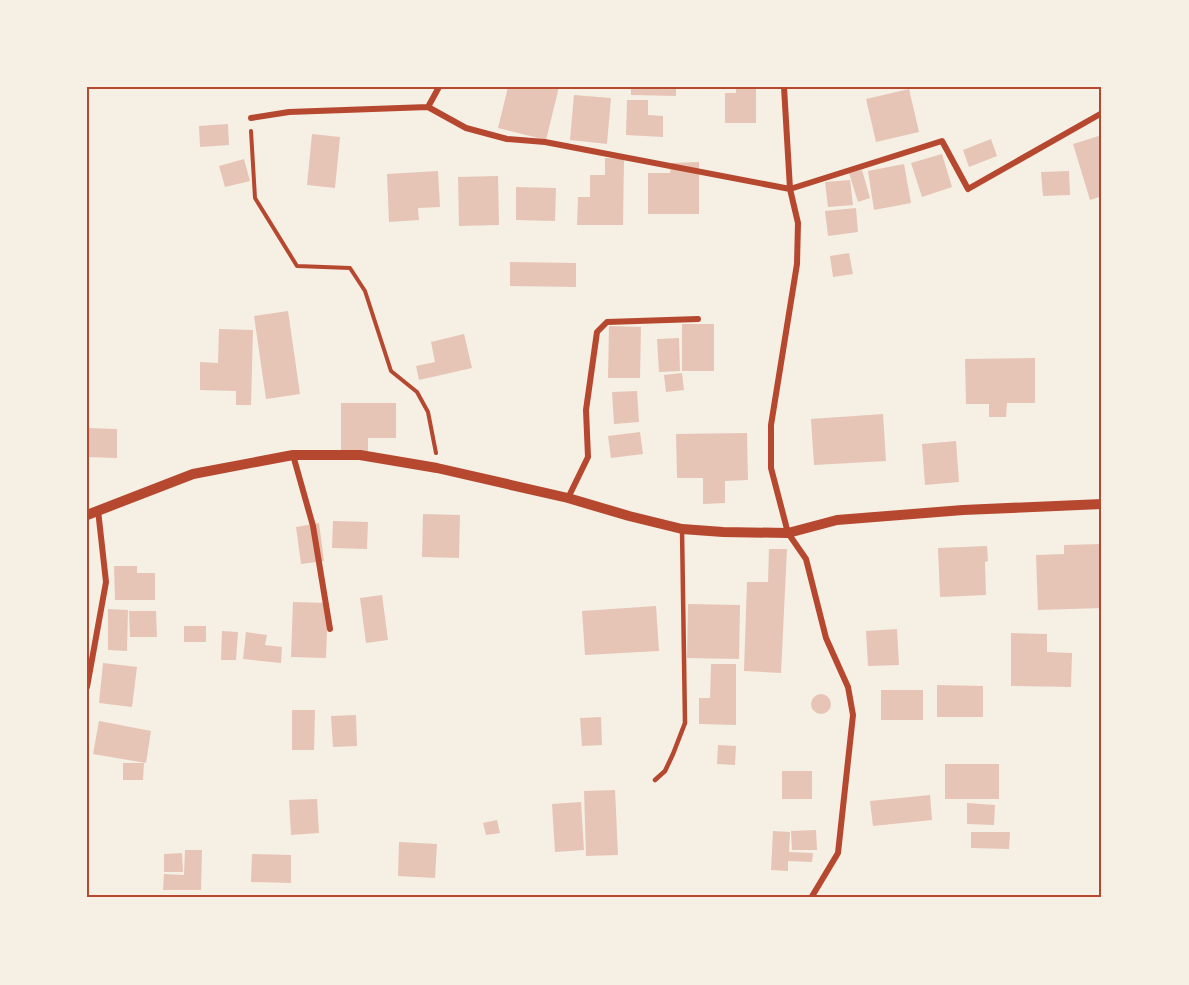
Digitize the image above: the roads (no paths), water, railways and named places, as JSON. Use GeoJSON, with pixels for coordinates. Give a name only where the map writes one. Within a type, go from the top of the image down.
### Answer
{"type":"FeatureCollection","features":[{"type":"Feature","properties":{"kind":"street"},"geometry":{"type":"LineString","coordinates":[[428,107],[439,87]]}},
{"type":"Feature","properties":{"kind":"street"},"geometry":{"type":"LineString","coordinates":[[784,87],[790,189],[798,223],[797,264],[769,443],[771,468],[788,533],[806,559],[826,638],[848,687],[853,715],[838,853],[811,898]]}},
{"type":"Feature","properties":{"kind":"street"},"geometry":{"type":"LineString","coordinates":[[250,118],[289,112],[428,107],[466,128],[507,139],[545,142],[790,189],[942,141],[968,189],[1102,113]]}},
{"type":"Feature","properties":{"kind":"street"},"geometry":{"type":"LineString","coordinates":[[568,498],[588,457],[586,410],[597,332],[607,322],[698,320]]}},
{"type":"Feature","properties":{"kind":"street"},"geometry":{"type":"LineString","coordinates":[[87,515],[193,474],[293,455],[360,455],[437,468],[568,498],[682,529],[788,533],[837,520],[963,510],[1102,504]]}},
{"type":"Feature","properties":{"kind":"street"},"geometry":{"type":"LineString","coordinates":[[293,455],[313,526],[330,629]]}},
{"type":"Feature","properties":{"kind":"street"},"geometry":{"type":"LineString","coordinates":[[87,687],[106,582],[98,510]]}},
{"type":"Feature","properties":{"kind":"lane"},"geometry":{"type":"LineString","coordinates":[[656,780],[665,771],[685,723],[682,529]]}}]}
